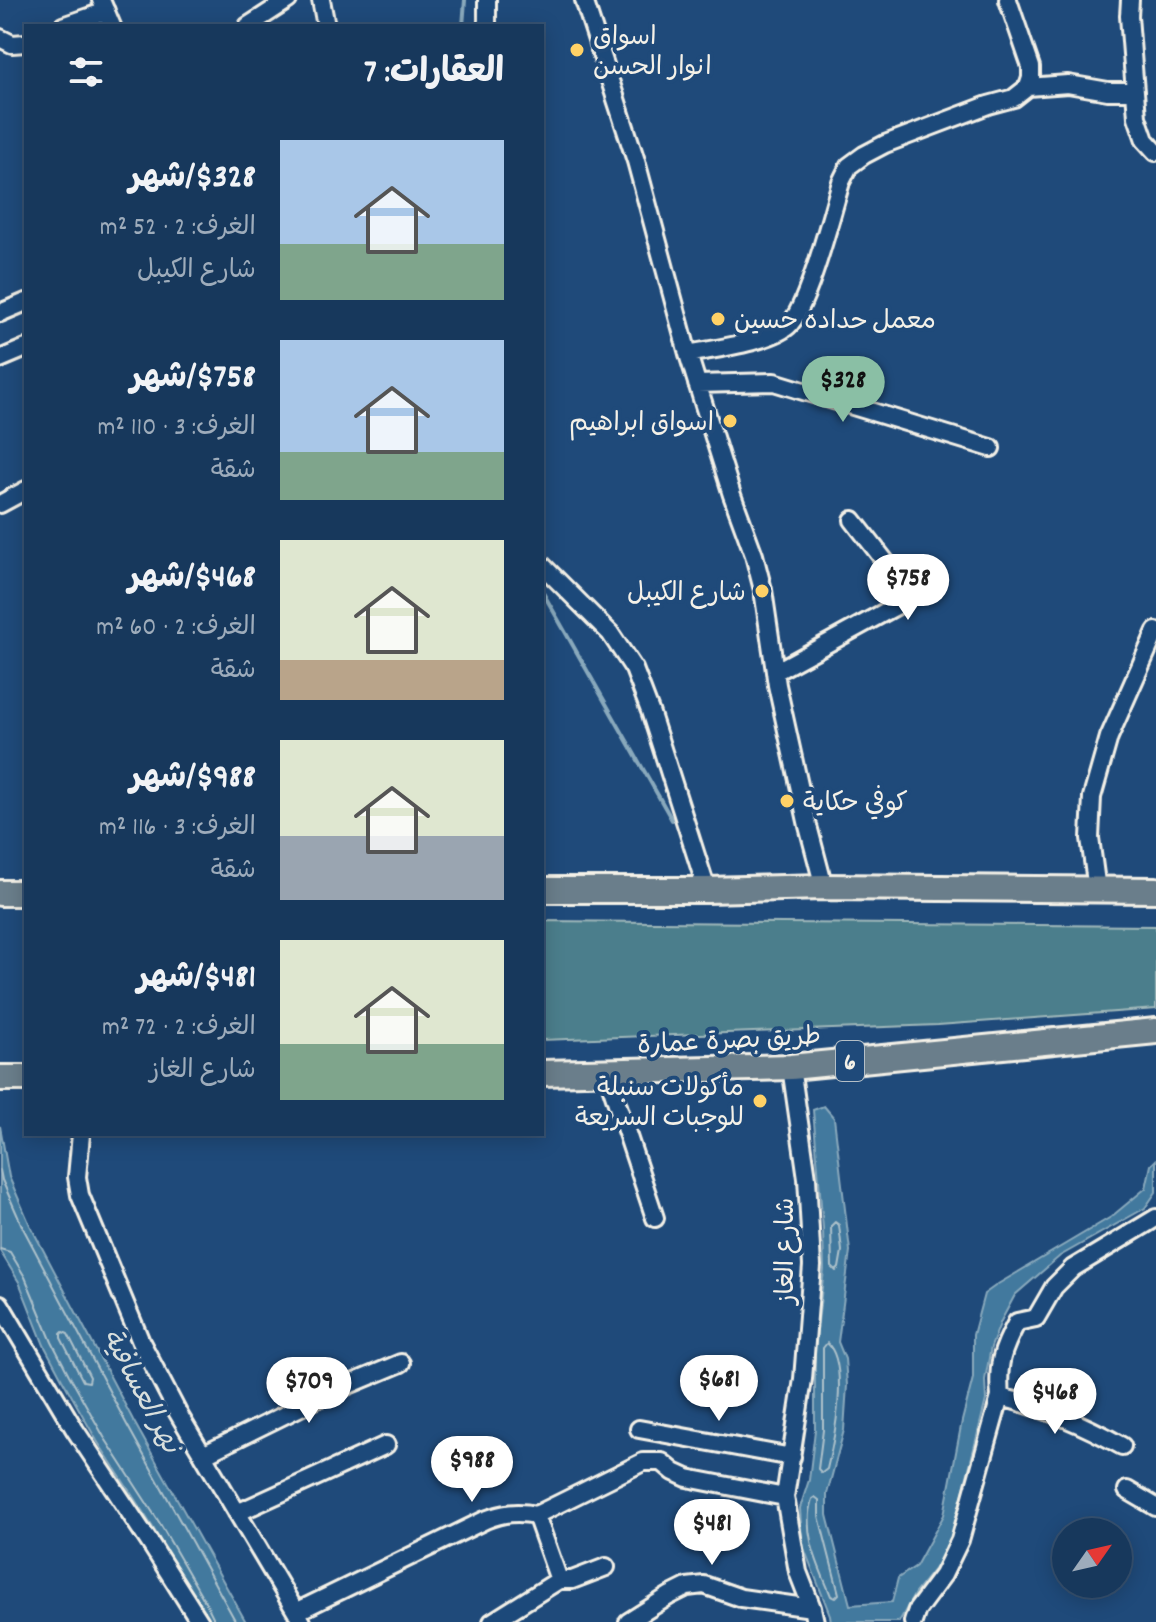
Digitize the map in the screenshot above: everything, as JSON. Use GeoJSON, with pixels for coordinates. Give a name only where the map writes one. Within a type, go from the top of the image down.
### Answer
{"type":"FeatureCollection","features":[{"type":"Feature","properties":{"kind":"highway"},"geometry":{"type":"LineString","coordinates":[[544,890],[824,887],[1156,890]]}},
{"type":"Feature","properties":{"kind":"highway"},"geometry":{"type":"LineString","coordinates":[[0,893],[24,893]]}},
{"type":"Feature","properties":{"kind":"highway","name":"طريق بصرة عمارة"},"geometry":{"type":"LineString","coordinates":[[544,1073],[791,1067],[1156,1031]]}},
{"type":"Feature","properties":{"kind":"highway"},"geometry":{"type":"LineString","coordinates":[[0,1078],[24,1078]]}},
{"type":"Feature","properties":{"kind":"street"},"geometry":{"type":"LineString","coordinates":[[321,0],[326,24]]}},
{"type":"Feature","properties":{"kind":"street"},"geometry":{"type":"LineString","coordinates":[[487,0],[487,24]]}},
{"type":"Feature","properties":{"kind":"street"},"geometry":{"type":"LineString","coordinates":[[584,0],[636,161],[697,384],[754,555],[763,590],[775,672],[824,887]]}},
{"type":"Feature","properties":{"kind":"street"},"geometry":{"type":"LineString","coordinates":[[688,354],[765,337],[787,327],[797,316],[849,166],[885,144],[1014,98],[1028,87],[1031,67],[1008,0]]}},
{"type":"Feature","properties":{"kind":"street"},"geometry":{"type":"LineString","coordinates":[[1130,0],[1137,117],[1145,140],[1156,152]]}},
{"type":"Feature","properties":{"kind":"street"},"geometry":{"type":"LineString","coordinates":[[251,24],[280,2]]}},
{"type":"Feature","properties":{"kind":"street"},"geometry":{"type":"LineString","coordinates":[[69,24],[106,12]]}},
{"type":"Feature","properties":{"kind":"street"},"geometry":{"type":"LineString","coordinates":[[0,38],[12,44],[24,43]]}},
{"type":"Feature","properties":{"kind":"street"},"geometry":{"type":"LineString","coordinates":[[1028,87],[1068,84],[1108,91],[1135,91]]}},
{"type":"Feature","properties":{"kind":"street"},"geometry":{"type":"LineString","coordinates":[[0,313],[24,303]]}},
{"type":"Feature","properties":{"kind":"street"},"geometry":{"type":"LineString","coordinates":[[0,359],[24,349]]}},
{"type":"Feature","properties":{"kind":"street"},"geometry":{"type":"LineString","coordinates":[[697,384],[774,382],[991,448]]}},
{"type":"Feature","properties":{"kind":"street"},"geometry":{"type":"LineString","coordinates":[[0,504],[24,491]]}},
{"type":"Feature","properties":{"kind":"street"},"geometry":{"type":"LineString","coordinates":[[775,672],[896,606],[909,592],[853,520]]}},
{"type":"Feature","properties":{"kind":"street"},"geometry":{"type":"LineString","coordinates":[[544,567],[610,633],[634,669],[707,890]]}},
{"type":"Feature","properties":{"kind":"street"},"geometry":{"type":"LineString","coordinates":[[1097,890],[1090,838],[1092,797],[1109,737],[1156,631]]}},
{"type":"Feature","properties":{"kind":"street","name":"شارع الغاز"},"geometry":{"type":"LineString","coordinates":[[791,1067],[807,1178],[812,1266],[803,1379],[785,1497],[798,1572],[813,1615]]}},
{"type":"Feature","properties":{"kind":"street"},"geometry":{"type":"LineString","coordinates":[[607,1073],[655,1218]]}},
{"type":"Feature","properties":{"kind":"street"},"geometry":{"type":"LineString","coordinates":[[81,1136],[77,1177],[80,1195],[141,1342],[178,1413],[299,1617],[493,1517],[520,1512],[536,1515],[643,1462],[662,1462],[687,1478],[785,1497]]}},
{"type":"Feature","properties":{"kind":"street"},"geometry":{"type":"LineString","coordinates":[[913,1622],[917,1610],[943,1575],[960,1540],[1000,1397],[998,1377],[1003,1349],[1017,1322],[1036,1318],[1054,1287],[1073,1268],[1156,1218]]}},
{"type":"Feature","properties":{"kind":"street"},"geometry":{"type":"LineString","coordinates":[[0,1304],[75,1430],[200,1622]]}},
{"type":"Feature","properties":{"kind":"street"},"geometry":{"type":"LineString","coordinates":[[203,1455],[329,1393],[401,1363]]}},
{"type":"Feature","properties":{"kind":"street"},"geometry":{"type":"LineString","coordinates":[[1000,1397],[1027,1403],[1087,1427],[1122,1446]]}},
{"type":"Feature","properties":{"kind":"street"},"geometry":{"type":"LineString","coordinates":[[639,1429],[792,1457]]}},
{"type":"Feature","properties":{"kind":"street"},"geometry":{"type":"LineString","coordinates":[[237,1513],[386,1445]]}},
{"type":"Feature","properties":{"kind":"street"},"geometry":{"type":"LineString","coordinates":[[1127,1490],[1156,1507]]}},
{"type":"Feature","properties":{"kind":"street"},"geometry":{"type":"LineString","coordinates":[[536,1515],[559,1580]]}},
{"type":"Feature","properties":{"kind":"street"},"geometry":{"type":"LineString","coordinates":[[492,1622],[559,1580],[572,1580],[606,1567]]}},
{"type":"Feature","properties":{"kind":"street"},"geometry":{"type":"LineString","coordinates":[[628,1622],[687,1587],[704,1585],[741,1598],[813,1615]]}},
{"type":"Feature","properties":{"kind":"green space"},"geometry":{"type":"Polygon","coordinates":[[[544,921],[1156,926],[1156,1009],[938,1025],[544,1040],[544,921]]]}},
{"type":"Feature","properties":{"kind":"water"},"geometry":{"type":"Polygon","coordinates":[[[824,1106],[834,1118],[850,1251],[838,1342],[845,1359],[847,1385],[844,1430],[827,1494],[827,1515],[850,1605],[892,1602],[898,1578],[916,1566],[944,1515],[973,1378],[973,1335],[984,1294],[1111,1217],[1146,1188],[1151,1165],[1156,1160],[1156,1192],[1145,1208],[1060,1256],[1015,1295],[991,1347],[985,1380],[986,1400],[951,1541],[899,1622],[831,1622],[802,1543],[800,1508],[809,1480],[815,1430],[815,1348],[824,1270],[813,1110],[824,1106]]]}},
{"type":"Feature","properties":{"kind":"water","name":"نهر العسافية"},"geometry":{"type":"Polygon","coordinates":[[[0,1126],[9,1177],[30,1225],[133,1420],[246,1622],[207,1622],[152,1526],[97,1441],[44,1345],[19,1282],[0,1251],[0,1126]]]}},
{"type":"Feature","properties":{"kind":"waterway"},"geometry":{"type":"LineString","coordinates":[[463,24],[465,0]]}},
{"type":"Feature","properties":{"kind":"waterway"},"geometry":{"type":"LineString","coordinates":[[544,595],[672,820]]}},
{"type":"Feature","properties":{"kind":"place","name":"اسواق انوار الحسن"},"geometry":{"type":"Point","coordinates":[577,50]}},
{"type":"Feature","properties":{"kind":"place","name":"معمل حداده حسين"},"geometry":{"type":"Point","coordinates":[718,319]}},
{"type":"Feature","properties":{"kind":"place","name":"اسواق ابراهيم"},"geometry":{"type":"Point","coordinates":[730,421]}},
{"type":"Feature","properties":{"kind":"place","name":"شارع الكيبل"},"geometry":{"type":"Point","coordinates":[762,591]}},
{"type":"Feature","properties":{"kind":"place","name":"كوفي حكاية"},"geometry":{"type":"Point","coordinates":[787,801]}},
{"type":"Feature","properties":{"kind":"place","name":"مأكولات سنبلة للوجبات السريعة"},"geometry":{"type":"Point","coordinates":[760,1101]}}]}
